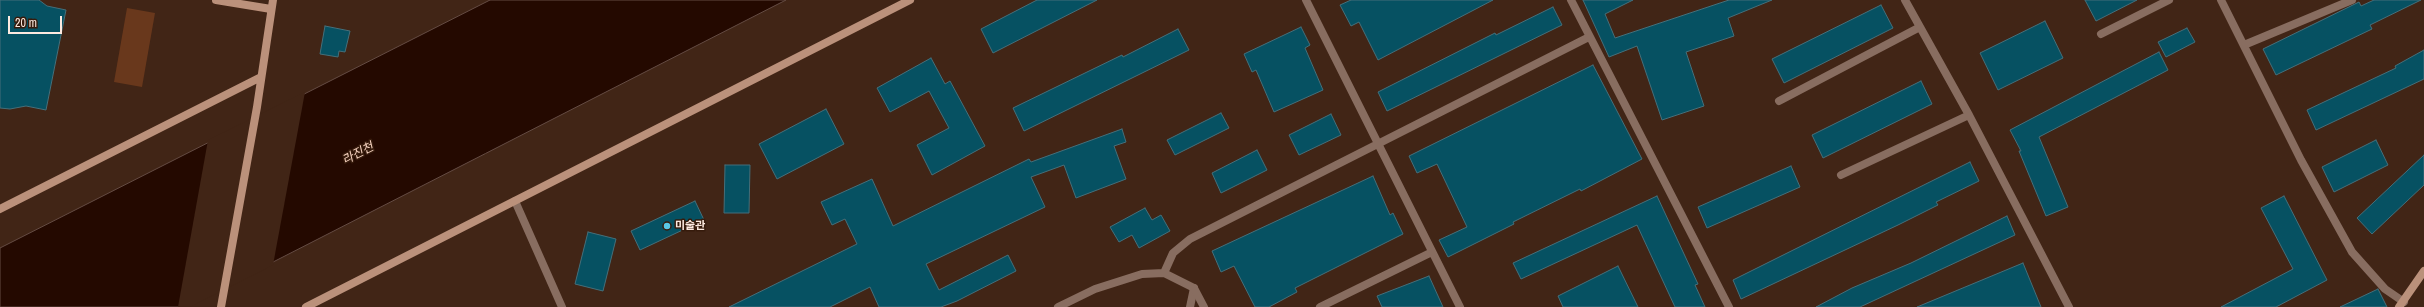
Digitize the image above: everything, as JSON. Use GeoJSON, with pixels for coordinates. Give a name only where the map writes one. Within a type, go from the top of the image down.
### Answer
{"type":"FeatureCollection","features":[{"type":"Feature","properties":{"kind":"street"},"geometry":{"type":"LineString","coordinates":[[216,0],[272,9]]}},
{"type":"Feature","properties":{"kind":"street"},"geometry":{"type":"LineString","coordinates":[[222,305],[257,107],[273,0]]}},
{"type":"Feature","properties":{"kind":"street"},"geometry":{"type":"LineString","coordinates":[[306,307],[910,0]]}},
{"type":"Feature","properties":{"kind":"street"},"geometry":{"type":"LineString","coordinates":[[1306,0],[1460,307]]}},
{"type":"Feature","properties":{"kind":"street"},"geometry":{"type":"LineString","coordinates":[[1571,0],[1729,307]]}},
{"type":"Feature","properties":{"kind":"street"},"geometry":{"type":"LineString","coordinates":[[1905,0],[1969,115],[2069,307]]}},
{"type":"Feature","properties":{"kind":"street"},"geometry":{"type":"LineString","coordinates":[[2101,34],[2170,0]]}},
{"type":"Feature","properties":{"kind":"street"},"geometry":{"type":"LineString","coordinates":[[2221,0],[2301,160],[2352,252],[2384,289],[2401,304],[2424,271]]}},
{"type":"Feature","properties":{"kind":"street"},"geometry":{"type":"LineString","coordinates":[[2244,45],[2352,0]]}},
{"type":"Feature","properties":{"kind":"street"},"geometry":{"type":"LineString","coordinates":[[1779,101],[1920,27]]}},
{"type":"Feature","properties":{"kind":"street"},"geometry":{"type":"LineString","coordinates":[[1164,273],[1173,253],[1190,239],[1589,37]]}},
{"type":"Feature","properties":{"kind":"street"},"geometry":{"type":"LineString","coordinates":[[0,209],[261,77]]}},
{"type":"Feature","properties":{"kind":"street"},"geometry":{"type":"LineString","coordinates":[[1841,175],[1969,115]]}},
{"type":"Feature","properties":{"kind":"street"},"geometry":{"type":"LineString","coordinates":[[515,201],[562,307]]}},
{"type":"Feature","properties":{"kind":"street"},"geometry":{"type":"LineString","coordinates":[[1320,307],[1432,252]]}},
{"type":"Feature","properties":{"kind":"street"},"geometry":{"type":"LineString","coordinates":[[1058,307],[1102,287],[1142,274],[1164,273],[1194,288],[1204,307]]}},
{"type":"Feature","properties":{"kind":"street"},"geometry":{"type":"LineString","coordinates":[[1190,307],[1194,288]]}},
{"type":"Feature","properties":{"kind":"shaded area"},"geometry":{"type":"Polygon","coordinates":[[[127,8],[155,13],[142,87],[114,82],[127,8]]]}},
{"type":"Feature","properties":{"kind":"water","name":"라진천"},"geometry":{"type":"Polygon","coordinates":[[[490,0],[786,0],[185,307],[0,307],[0,248],[490,0]]]}},
{"type":"Feature","properties":{"kind":"pier"},"geometry":{"type":"Polygon","coordinates":[[[305,92],[273,265],[190,307],[178,307],[208,140],[305,92]]]}},
{"type":"Feature","properties":{"kind":"building"},"geometry":{"type":"Polygon","coordinates":[[[0,0],[39,0],[47,6],[66,10],[46,110],[26,106],[10,109],[0,108],[0,0]]]}},
{"type":"Feature","properties":{"kind":"building"},"geometry":{"type":"Polygon","coordinates":[[[1037,0],[1097,0],[993,53],[981,29],[1037,0]]]}},
{"type":"Feature","properties":{"kind":"building"},"geometry":{"type":"Polygon","coordinates":[[[1351,0],[1493,0],[1378,60],[1359,22],[1351,26],[1340,5],[1351,0]]]}},
{"type":"Feature","properties":{"kind":"building"},"geometry":{"type":"Polygon","coordinates":[[[1583,0],[1633,0],[1605,14],[1615,38],[1729,0],[1772,0],[1728,18],[1734,36],[1686,52],[1704,106],[1662,120],[1637,46],[1609,57],[1583,0]]]}},
{"type":"Feature","properties":{"kind":"building"},"geometry":{"type":"Polygon","coordinates":[[[2085,0],[2137,0],[2096,21],[2085,0]]]}},
{"type":"Feature","properties":{"kind":"building"},"geometry":{"type":"Polygon","coordinates":[[[2374,0],[2421,0],[2370,25],[2372,29],[2276,75],[2263,49],[2359,2],[2361,6],[2374,0]]]}},
{"type":"Feature","properties":{"kind":"building"},"geometry":{"type":"Polygon","coordinates":[[[1881,5],[1893,28],[1784,83],[1772,59],[1881,5]]]}},
{"type":"Feature","properties":{"kind":"building"},"geometry":{"type":"Polygon","coordinates":[[[1553,7],[1562,25],[1387,111],[1378,92],[1495,33],[1496,35],[1553,7]]]}},
{"type":"Feature","properties":{"kind":"building"},"geometry":{"type":"Polygon","coordinates":[[[2045,21],[2063,58],[1998,90],[1980,53],[2045,21]]]}},
{"type":"Feature","properties":{"kind":"building"},"geometry":{"type":"Polygon","coordinates":[[[325,26],[350,31],[345,52],[339,51],[338,57],[320,54],[325,26]]]}},
{"type":"Feature","properties":{"kind":"building"},"geometry":{"type":"Polygon","coordinates":[[[1301,27],[1310,45],[1305,48],[1323,90],[1274,112],[1256,70],[1252,72],[1244,54],[1301,27]]]}},
{"type":"Feature","properties":{"kind":"building"},"geometry":{"type":"Polygon","coordinates":[[[2187,28],[2195,42],[2166,57],[2158,42],[2187,28]]]}},
{"type":"Feature","properties":{"kind":"building"},"geometry":{"type":"Polygon","coordinates":[[[1178,29],[1189,50],[1024,131],[1013,108],[1122,55],[1123,57],[1178,29]]]}},
{"type":"Feature","properties":{"kind":"building"},"geometry":{"type":"Polygon","coordinates":[[[2424,50],[2424,79],[2316,130],[2307,110],[2396,68],[2395,66],[2424,50]]]}},
{"type":"Feature","properties":{"kind":"building"},"geometry":{"type":"Polygon","coordinates":[[[2159,52],[2168,70],[2039,137],[2068,207],[2046,216],[2019,151],[2021,151],[2010,130],[2159,52]]]}},
{"type":"Feature","properties":{"kind":"building"},"geometry":{"type":"Polygon","coordinates":[[[931,58],[945,84],[950,81],[985,146],[932,175],[917,145],[949,128],[929,91],[890,112],[877,88],[931,58]]]}},
{"type":"Feature","properties":{"kind":"building"},"geometry":{"type":"Polygon","coordinates":[[[1593,65],[1642,159],[1581,191],[1580,189],[1513,222],[1514,224],[1448,257],[1439,240],[1467,227],[1437,164],[1417,173],[1409,156],[1593,65]]]}},
{"type":"Feature","properties":{"kind":"building"},"geometry":{"type":"Polygon","coordinates":[[[1921,81],[1932,104],[1823,158],[1812,135],[1921,81]]]}},
{"type":"Feature","properties":{"kind":"building"},"geometry":{"type":"Polygon","coordinates":[[[826,109],[844,144],[777,179],[759,144],[826,109]]]}},
{"type":"Feature","properties":{"kind":"building"},"geometry":{"type":"Polygon","coordinates":[[[1221,113],[1229,128],[1175,155],[1167,140],[1221,113]]]}},
{"type":"Feature","properties":{"kind":"building"},"geometry":{"type":"Polygon","coordinates":[[[1331,114],[1341,135],[1299,155],[1289,135],[1331,114]]]}},
{"type":"Feature","properties":{"kind":"building"},"geometry":{"type":"Polygon","coordinates":[[[1122,129],[1126,142],[1114,146],[1126,179],[1076,198],[1064,165],[1031,177],[1045,207],[926,264],[939,290],[1008,255],[1016,271],[957,301],[941,307],[879,307],[870,287],[830,307],[729,307],[857,244],[845,219],[832,225],[821,202],[872,179],[893,226],[1029,159],[1031,162],[1122,129]]]}},
{"type":"Feature","properties":{"kind":"building"},"geometry":{"type":"Polygon","coordinates":[[[2376,140],[2388,165],[2334,192],[2322,167],[2376,140]]]}},
{"type":"Feature","properties":{"kind":"building"},"geometry":{"type":"Polygon","coordinates":[[[1257,150],[1267,170],[1221,193],[1212,173],[1257,150]]]}},
{"type":"Feature","properties":{"kind":"building"},"geometry":{"type":"Polygon","coordinates":[[[2424,155],[2424,185],[2372,234],[2357,218],[2424,155]]]}},
{"type":"Feature","properties":{"kind":"building"},"geometry":{"type":"Polygon","coordinates":[[[1970,162],[1979,181],[1936,202],[1938,205],[1898,225],[1741,299],[1733,280],[1970,162]]]}},
{"type":"Feature","properties":{"kind":"building"},"geometry":{"type":"Polygon","coordinates":[[[725,165],[750,165],[749,213],[724,213],[725,165]]]}},
{"type":"Feature","properties":{"kind":"building"},"geometry":{"type":"Polygon","coordinates":[[[1791,166],[1800,187],[1707,228],[1698,207],[1791,166]]]}},
{"type":"Feature","properties":{"kind":"building"},"geometry":{"type":"Polygon","coordinates":[[[1373,176],[1390,215],[1393,213],[1403,234],[1295,288],[1297,292],[1269,307],[1255,307],[1234,266],[1221,272],[1212,251],[1373,176]]]}},
{"type":"Feature","properties":{"kind":"building"},"geometry":{"type":"Polygon","coordinates":[[[1657,196],[1698,284],[1695,285],[1705,307],[1675,307],[1637,225],[1521,279],[1513,263],[1657,196]]]}},
{"type":"Feature","properties":{"kind":"building"},"geometry":{"type":"Polygon","coordinates":[[[2284,196],[2327,280],[2276,307],[2221,307],[2293,269],[2261,208],[2284,196]]]}},
{"type":"Feature","properties":{"kind":"building","name":"미술관"},"geometry":{"type":"Polygon","coordinates":[[[695,201],[704,220],[640,250],[631,231],[695,201]]]}},
{"type":"Feature","properties":{"kind":"building"},"geometry":{"type":"Polygon","coordinates":[[[1145,208],[1152,220],[1161,215],[1170,231],[1139,248],[1132,235],[1119,242],[1110,227],[1145,208]]]}},
{"type":"Feature","properties":{"kind":"building"},"geometry":{"type":"Polygon","coordinates":[[[2007,216],[2015,235],[1860,307],[1816,307],[1852,288],[1911,263],[2007,216]]]}},
{"type":"Feature","properties":{"kind":"building"},"geometry":{"type":"Polygon","coordinates":[[[588,232],[616,239],[603,291],[575,284],[588,232]]]}},
{"type":"Feature","properties":{"kind":"building"},"geometry":{"type":"Polygon","coordinates":[[[2023,263],[2041,307],[1917,307],[2023,263]]]}},
{"type":"Feature","properties":{"kind":"building"},"geometry":{"type":"Polygon","coordinates":[[[1618,266],[1638,307],[1563,307],[1558,296],[1618,266]]]}},
{"type":"Feature","properties":{"kind":"building"},"geometry":{"type":"Polygon","coordinates":[[[1429,276],[1443,307],[1382,307],[1377,296],[1429,276]]]}},
{"type":"Feature","properties":{"kind":"building"},"geometry":{"type":"Polygon","coordinates":[[[2378,289],[2387,307],[2340,307],[2378,289]]]}},
{"type":"Feature","properties":{"kind":"place","name":"미술관"},"geometry":{"type":"Point","coordinates":[667,226]}}]}
